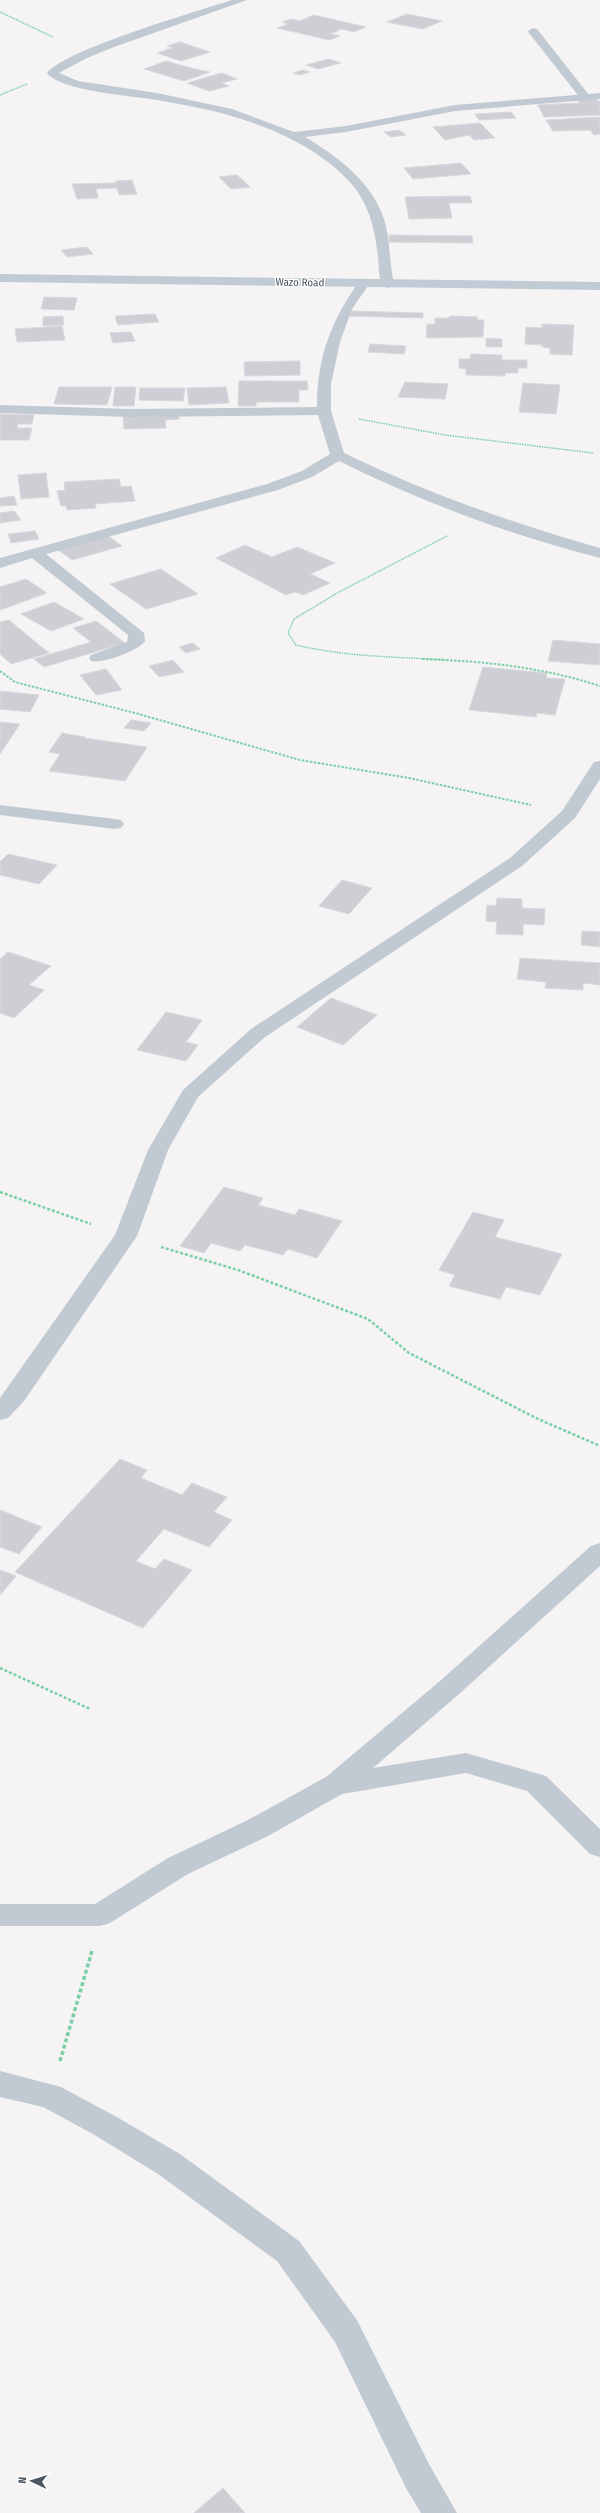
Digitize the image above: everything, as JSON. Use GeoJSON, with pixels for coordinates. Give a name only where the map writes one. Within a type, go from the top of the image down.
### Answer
{"type":"FeatureCollection","features":[{"type":"Feature","properties":{"kind":"main road","name":"Wazo Road"},"geometry":{"type":"LineString","coordinates":[[0,278],[600,286]]}},
{"type":"Feature","properties":{"kind":"street"},"geometry":{"type":"LineString","coordinates":[[242,0],[85,56],[56,68],[52,73],[57,78],[83,84],[202,104],[244,116],[295,135],[326,155],[354,180],[373,207],[382,239],[384,264],[388,284]]}},
{"type":"Feature","properties":{"kind":"street"},"geometry":{"type":"LineString","coordinates":[[533,31],[585,97]]}},
{"type":"Feature","properties":{"kind":"street"},"geometry":{"type":"LineString","coordinates":[[295,135],[346,129],[455,108],[600,96]]}},
{"type":"Feature","properties":{"kind":"street"},"geometry":{"type":"LineString","coordinates":[[364,283],[346,309],[333,342],[324,384],[324,411],[338,455],[374,474],[485,516],[556,541],[600,553]]}},
{"type":"Feature","properties":{"kind":"street"},"geometry":{"type":"LineString","coordinates":[[0,409],[130,413],[324,411]]}},
{"type":"Feature","properties":{"kind":"street"},"geometry":{"type":"LineString","coordinates":[[0,563],[304,476],[324,466],[338,455]]}},
{"type":"Feature","properties":{"kind":"street"},"geometry":{"type":"LineString","coordinates":[[35,553],[136,633],[137,641],[133,645],[97,658]]}},
{"type":"Feature","properties":{"kind":"street"},"geometry":{"type":"LineString","coordinates":[[0,1412],[16,1395],[126,1236],[158,1150],[190,1094],[258,1033],[516,862],[569,814],[600,766]]}},
{"type":"Feature","properties":{"kind":"street"},"geometry":{"type":"LineString","coordinates":[[0,810],[115,824]]}},
{"type":"Feature","properties":{"kind":"street"},"geometry":{"type":"LineString","coordinates":[[0,1915],[100,1915],[178,1866],[258,1828],[336,1784],[450,1688],[600,1552]]}},
{"type":"Feature","properties":{"kind":"street"},"geometry":{"type":"LineString","coordinates":[[336,1784],[466,1763],[536,1783],[600,1846]]}},
{"type":"Feature","properties":{"kind":"street"},"geometry":{"type":"LineString","coordinates":[[0,2084],[50,2096],[104,2125],[169,2164],[288,2251],[346,2331],[418,2478],[440,2513]]}},
{"type":"Feature","properties":{"kind":"path"},"geometry":{"type":"LineString","coordinates":[[0,12],[52,36],[85,56]]}},
{"type":"Feature","properties":{"kind":"path"},"geometry":{"type":"LineString","coordinates":[[324,411],[445,435],[593,452]]}},
{"type":"Feature","properties":{"kind":"path"},"geometry":{"type":"LineString","coordinates":[[485,516],[339,592],[294,619],[288,632],[296,645],[324,652],[386,659],[483,662],[532,668],[573,677],[600,686]]}},
{"type":"Feature","properties":{"kind":"path"},"geometry":{"type":"LineString","coordinates":[[0,671],[15,682],[135,713],[300,760],[409,778],[569,814]]}},
{"type":"Feature","properties":{"kind":"path"},"geometry":{"type":"LineString","coordinates":[[0,1192],[126,1236],[238,1270],[368,1319],[409,1353],[538,1418],[600,1446]]}},
{"type":"Feature","properties":{"kind":"path"},"geometry":{"type":"LineString","coordinates":[[0,1668],[90,1709]]}},
{"type":"Feature","properties":{"kind":"path"},"geometry":{"type":"LineString","coordinates":[[50,2096],[81,1992],[100,1915]]}},
{"type":"Feature","properties":{"kind":"building"},"geometry":{"type":"Polygon","coordinates":[[[407,14],[442,21],[422,29],[387,22],[407,14]]]}},
{"type":"Feature","properties":{"kind":"building"},"geometry":{"type":"Polygon","coordinates":[[[314,15],[366,27],[353,32],[342,29],[330,34],[340,36],[329,40],[277,28],[289,24],[282,22],[291,19],[300,21],[314,15]]]}},
{"type":"Feature","properties":{"kind":"building"},"geometry":{"type":"Polygon","coordinates":[[[180,42],[210,52],[181,61],[157,53],[173,48],[167,46],[180,42]]]}},
{"type":"Feature","properties":{"kind":"building"},"geometry":{"type":"Polygon","coordinates":[[[329,59],[341,63],[318,69],[306,65],[329,59]]]}},
{"type":"Feature","properties":{"kind":"building"},"geometry":{"type":"Polygon","coordinates":[[[166,61],[210,72],[184,81],[144,69],[166,61]]]}},
{"type":"Feature","properties":{"kind":"building"},"geometry":{"type":"Polygon","coordinates":[[[303,70],[310,72],[300,75],[293,73],[303,70]]]}},
{"type":"Feature","properties":{"kind":"building"},"geometry":{"type":"Polygon","coordinates":[[[222,73],[237,79],[222,83],[229,86],[209,91],[187,83],[222,73]]]}},
{"type":"Feature","properties":{"kind":"building"},"geometry":{"type":"Polygon","coordinates":[[[595,99],[600,102],[600,115],[544,117],[538,105],[580,103],[577,100],[595,99]]]}},
{"type":"Feature","properties":{"kind":"building"},"geometry":{"type":"Polygon","coordinates":[[[511,112],[516,118],[479,120],[475,114],[511,112]]]}},
{"type":"Feature","properties":{"kind":"building"},"geometry":{"type":"Polygon","coordinates":[[[600,117],[600,134],[594,135],[590,130],[553,131],[546,120],[600,117]]]}},
{"type":"Feature","properties":{"kind":"building"},"geometry":{"type":"Polygon","coordinates":[[[480,123],[495,138],[474,140],[469,135],[445,140],[433,127],[480,123]]]}},
{"type":"Feature","properties":{"kind":"building"},"geometry":{"type":"Polygon","coordinates":[[[399,130],[406,135],[391,137],[384,132],[399,130]]]}},
{"type":"Feature","properties":{"kind":"building"},"geometry":{"type":"Polygon","coordinates":[[[461,163],[471,174],[413,179],[404,168],[461,163]]]}},
{"type":"Feature","properties":{"kind":"building"},"geometry":{"type":"Polygon","coordinates":[[[237,175],[250,187],[231,189],[219,177],[237,175]]]}},
{"type":"Feature","properties":{"kind":"building"},"geometry":{"type":"Polygon","coordinates":[[[132,180],[137,194],[119,195],[117,188],[96,189],[98,198],[77,199],[72,184],[116,183],[116,181],[132,180]]]}},
{"type":"Feature","properties":{"kind":"building"},"geometry":{"type":"Polygon","coordinates":[[[470,196],[472,203],[449,203],[452,218],[409,219],[405,197],[470,196]]]}},
{"type":"Feature","properties":{"kind":"building"},"geometry":{"type":"Polygon","coordinates":[[[389,235],[472,236],[473,243],[389,242],[389,235]]]}},
{"type":"Feature","properties":{"kind":"building"},"geometry":{"type":"Polygon","coordinates":[[[87,247],[93,254],[67,257],[61,250],[87,247]]]}},
{"type":"Feature","properties":{"kind":"building"},"geometry":{"type":"Polygon","coordinates":[[[44,297],[77,298],[74,310],[41,309],[44,297]]]}},
{"type":"Feature","properties":{"kind":"building"},"geometry":{"type":"Polygon","coordinates":[[[348,311],[423,313],[423,318],[347,316],[348,311]]]}},
{"type":"Feature","properties":{"kind":"building"},"geometry":{"type":"Polygon","coordinates":[[[155,314],[159,322],[118,325],[115,316],[155,314]]]}},
{"type":"Feature","properties":{"kind":"building"},"geometry":{"type":"Polygon","coordinates":[[[63,316],[64,325],[43,326],[43,317],[63,316]]]}},
{"type":"Feature","properties":{"kind":"building"},"geometry":{"type":"Polygon","coordinates":[[[450,316],[478,317],[477,320],[484,320],[483,337],[426,338],[427,324],[435,324],[435,318],[449,318],[450,316]]]}},
{"type":"Feature","properties":{"kind":"building"},"geometry":{"type":"Polygon","coordinates":[[[542,324],[574,325],[572,355],[550,354],[550,348],[542,347],[542,345],[525,344],[526,327],[542,328],[542,324]]]}},
{"type":"Feature","properties":{"kind":"building"},"geometry":{"type":"Polygon","coordinates":[[[62,326],[65,340],[17,342],[15,329],[62,326]]]}},
{"type":"Feature","properties":{"kind":"building"},"geometry":{"type":"Polygon","coordinates":[[[131,332],[135,341],[113,343],[110,333],[131,332]]]}},
{"type":"Feature","properties":{"kind":"building"},"geometry":{"type":"Polygon","coordinates":[[[486,338],[502,339],[502,347],[486,347],[486,338]]]}},
{"type":"Feature","properties":{"kind":"building"},"geometry":{"type":"Polygon","coordinates":[[[370,344],[406,346],[404,354],[368,352],[370,344]]]}},
{"type":"Feature","properties":{"kind":"building"},"geometry":{"type":"Polygon","coordinates":[[[471,354],[502,355],[502,360],[527,360],[527,368],[518,368],[518,373],[505,373],[505,376],[466,375],[466,369],[459,368],[459,359],[470,359],[471,354]]]}},
{"type":"Feature","properties":{"kind":"building"},"geometry":{"type":"Polygon","coordinates":[[[300,361],[300,375],[245,376],[244,362],[300,361]]]}},
{"type":"Feature","properties":{"kind":"building"},"geometry":{"type":"Polygon","coordinates":[[[239,381],[307,381],[308,390],[299,390],[299,402],[256,402],[256,406],[238,406],[239,381]]]}},
{"type":"Feature","properties":{"kind":"building"},"geometry":{"type":"Polygon","coordinates":[[[405,382],[448,384],[445,399],[398,397],[405,382]]]}},
{"type":"Feature","properties":{"kind":"building"},"geometry":{"type":"Polygon","coordinates":[[[523,383],[560,385],[556,414],[519,412],[523,383]]]}},
{"type":"Feature","properties":{"kind":"building"},"geometry":{"type":"Polygon","coordinates":[[[59,387],[112,387],[107,405],[54,404],[59,387]]]}},
{"type":"Feature","properties":{"kind":"building"},"geometry":{"type":"Polygon","coordinates":[[[115,387],[136,387],[134,406],[113,406],[115,387]]]}},
{"type":"Feature","properties":{"kind":"building"},"geometry":{"type":"Polygon","coordinates":[[[226,387],[229,403],[189,405],[187,388],[226,387]]]}},
{"type":"Feature","properties":{"kind":"building"},"geometry":{"type":"Polygon","coordinates":[[[140,388],[185,388],[183,401],[139,400],[140,388]]]}},
{"type":"Feature","properties":{"kind":"building"},"geometry":{"type":"Polygon","coordinates":[[[0,414],[34,415],[32,424],[18,424],[17,428],[32,428],[29,440],[0,440],[0,414]]]}},
{"type":"Feature","properties":{"kind":"building"},"geometry":{"type":"Polygon","coordinates":[[[179,415],[179,419],[165,420],[166,428],[124,429],[123,417],[179,415]]]}},
{"type":"Feature","properties":{"kind":"building"},"geometry":{"type":"Polygon","coordinates":[[[46,473],[49,497],[21,499],[18,475],[46,473]]]}},
{"type":"Feature","properties":{"kind":"building"},"geometry":{"type":"Polygon","coordinates":[[[119,479],[121,487],[131,486],[135,501],[95,504],[96,508],[67,510],[66,506],[61,506],[57,491],[65,490],[64,482],[119,479]]]}},
{"type":"Feature","properties":{"kind":"building"},"geometry":{"type":"Polygon","coordinates":[[[14,496],[17,505],[0,506],[0,498],[14,496]]]}},
{"type":"Feature","properties":{"kind":"building"},"geometry":{"type":"Polygon","coordinates":[[[14,511],[21,520],[0,523],[0,513],[14,511]]]}},
{"type":"Feature","properties":{"kind":"building"},"geometry":{"type":"Polygon","coordinates":[[[35,531],[39,539],[11,543],[8,534],[35,531]]]}},
{"type":"Feature","properties":{"kind":"building"},"geometry":{"type":"Polygon","coordinates":[[[107,535],[122,546],[72,560],[57,549],[107,535]]]}},
{"type":"Feature","properties":{"kind":"building"},"geometry":{"type":"Polygon","coordinates":[[[245,545],[272,557],[297,547],[335,563],[310,574],[330,583],[303,595],[295,592],[286,595],[216,558],[245,545]]]}},
{"type":"Feature","properties":{"kind":"building"},"geometry":{"type":"Polygon","coordinates":[[[161,569],[198,594],[146,609],[110,584],[161,569]]]}},
{"type":"Feature","properties":{"kind":"building"},"geometry":{"type":"Polygon","coordinates":[[[26,579],[47,593],[0,610],[0,587],[26,579]]]}},
{"type":"Feature","properties":{"kind":"building"},"geometry":{"type":"Polygon","coordinates":[[[54,602],[84,619],[51,631],[21,614],[54,602]]]}},
{"type":"Feature","properties":{"kind":"building"},"geometry":{"type":"Polygon","coordinates":[[[9,620],[49,653],[11,664],[0,654],[0,622],[9,620]]]}},
{"type":"Feature","properties":{"kind":"building"},"geometry":{"type":"Polygon","coordinates":[[[96,621],[125,643],[44,667],[34,659],[91,642],[73,628],[96,621]]]}},
{"type":"Feature","properties":{"kind":"building"},"geometry":{"type":"Polygon","coordinates":[[[553,640],[600,644],[600,665],[548,661],[553,640]]]}},
{"type":"Feature","properties":{"kind":"building"},"geometry":{"type":"Polygon","coordinates":[[[193,643],[200,649],[186,653],[179,647],[193,643]]]}},
{"type":"Feature","properties":{"kind":"building"},"geometry":{"type":"Polygon","coordinates":[[[173,660],[184,672],[159,677],[149,666],[173,660]]]}},
{"type":"Feature","properties":{"kind":"building"},"geometry":{"type":"Polygon","coordinates":[[[483,667],[547,673],[546,678],[565,679],[555,715],[537,713],[536,717],[469,710],[483,667]]]}},
{"type":"Feature","properties":{"kind":"building"},"geometry":{"type":"Polygon","coordinates":[[[106,669],[122,690],[96,695],[80,675],[106,669]]]}},
{"type":"Feature","properties":{"kind":"building"},"geometry":{"type":"Polygon","coordinates":[[[0,691],[39,695],[30,712],[0,709],[0,691]]]}},
{"type":"Feature","properties":{"kind":"building"},"geometry":{"type":"Polygon","coordinates":[[[131,720],[151,723],[144,731],[124,728],[131,720]]]}},
{"type":"Feature","properties":{"kind":"building"},"geometry":{"type":"Polygon","coordinates":[[[0,722],[20,724],[0,754],[0,722]]]}},
{"type":"Feature","properties":{"kind":"building"},"geometry":{"type":"Polygon","coordinates":[[[62,733],[85,737],[84,738],[147,747],[125,781],[49,771],[60,754],[49,752],[62,733]]]}},
{"type":"Feature","properties":{"kind":"building"},"geometry":{"type":"Polygon","coordinates":[[[8,854],[57,865],[39,884],[0,875],[0,862],[8,854]]]}},
{"type":"Feature","properties":{"kind":"building"},"geometry":{"type":"Polygon","coordinates":[[[342,880],[372,888],[349,914],[319,906],[342,880]]]}},
{"type":"Feature","properties":{"kind":"building"},"geometry":{"type":"Polygon","coordinates":[[[497,898],[522,899],[522,908],[545,909],[544,925],[523,924],[523,935],[496,934],[497,922],[486,921],[487,905],[496,906],[497,898]]]}},
{"type":"Feature","properties":{"kind":"building"},"geometry":{"type":"Polygon","coordinates":[[[582,931],[600,932],[600,947],[581,945],[582,931]]]}},
{"type":"Feature","properties":{"kind":"building"},"geometry":{"type":"Polygon","coordinates":[[[8,952],[51,966],[29,985],[44,990],[14,1018],[0,1013],[0,959],[8,952]]]}},
{"type":"Feature","properties":{"kind":"building"},"geometry":{"type":"Polygon","coordinates":[[[520,958],[600,963],[600,985],[583,983],[583,990],[545,988],[546,982],[517,979],[520,958]]]}},
{"type":"Feature","properties":{"kind":"building"},"geometry":{"type":"Polygon","coordinates":[[[331,998],[377,1015],[343,1045],[297,1027],[331,998]]]}},
{"type":"Feature","properties":{"kind":"building"},"geometry":{"type":"Polygon","coordinates":[[[166,1012],[202,1020],[186,1042],[198,1045],[186,1061],[137,1050],[166,1012]]]}},
{"type":"Feature","properties":{"kind":"building"},"geometry":{"type":"Polygon","coordinates":[[[224,1187],[263,1198],[258,1205],[295,1215],[299,1209],[342,1221],[317,1258],[288,1249],[283,1255],[245,1245],[240,1251],[211,1243],[204,1253],[180,1246],[224,1187]]]}},
{"type":"Feature","properties":{"kind":"building"},"geometry":{"type":"Polygon","coordinates":[[[473,1212],[504,1220],[495,1237],[562,1254],[540,1295],[506,1287],[500,1299],[449,1286],[455,1275],[439,1270],[473,1212]]]}},
{"type":"Feature","properties":{"kind":"building"},"geometry":{"type":"Polygon","coordinates":[[[120,1459],[147,1470],[141,1478],[182,1495],[192,1483],[227,1497],[214,1512],[232,1520],[209,1547],[164,1529],[136,1561],[155,1569],[164,1559],[192,1570],[143,1628],[15,1572],[120,1459]]]}},
{"type":"Feature","properties":{"kind":"building"},"geometry":{"type":"Polygon","coordinates":[[[0,1510],[42,1527],[19,1554],[0,1547],[0,1510]]]}},
{"type":"Feature","properties":{"kind":"building"},"geometry":{"type":"Polygon","coordinates":[[[0,1570],[16,1576],[0,1595],[0,1570]]]}},
{"type":"Feature","properties":{"kind":"building"},"geometry":{"type":"Polygon","coordinates":[[[223,2488],[245,2513],[194,2513],[223,2488]]]}}]}
